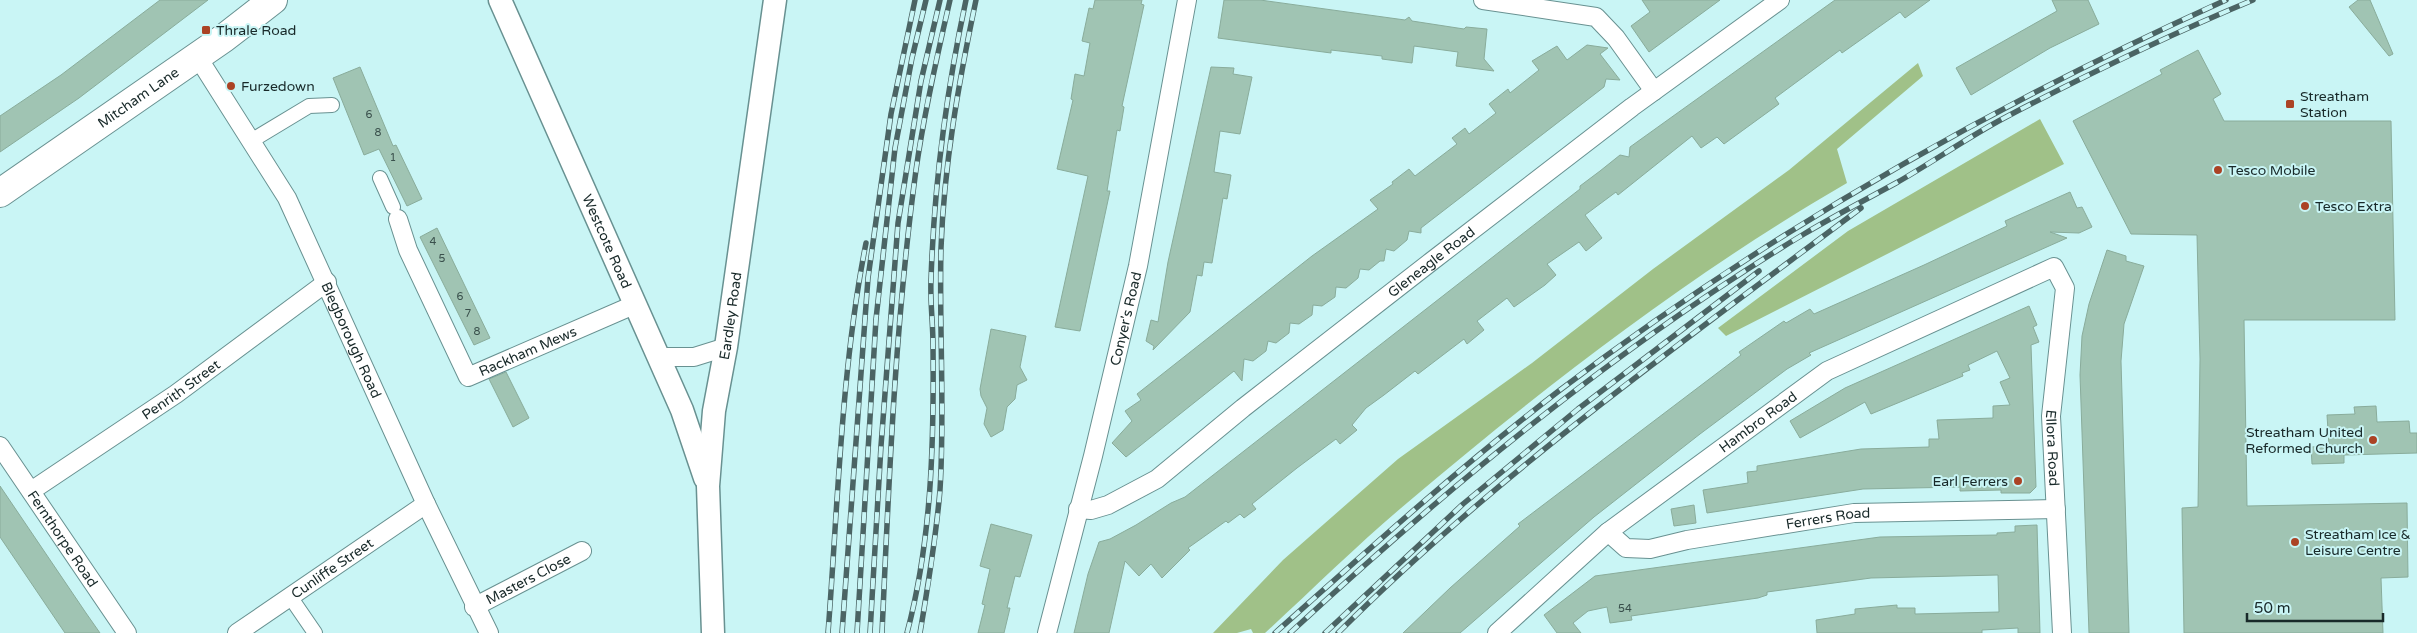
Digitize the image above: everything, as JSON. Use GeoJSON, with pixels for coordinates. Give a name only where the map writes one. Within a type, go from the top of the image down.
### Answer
{"type":"FeatureCollection","features":[{"type":"Feature","properties":{"kind":"main road","name":"Mitcham Lane"},"geometry":{"type":"LineString","coordinates":[[0,193],[197,56],[273,0]]}},
{"type":"Feature","properties":{"kind":"street","name":"Westcote Road"},"geometry":{"type":"LineString","coordinates":[[500,0],[682,410],[708,486]]}},
{"type":"Feature","properties":{"kind":"street","name":"Eardley Road"},"geometry":{"type":"LineString","coordinates":[[713,633],[708,486],[714,411],[726,347],[775,0]]}},
{"type":"Feature","properties":{"kind":"street","name":"Conyer's Road"},"geometry":{"type":"LineString","coordinates":[[1046,633],[1138,266],[1187,0]]}},
{"type":"Feature","properties":{"kind":"street"},"geometry":{"type":"LineString","coordinates":[[1483,0],[1596,17],[1616,38],[1654,91]]}},
{"type":"Feature","properties":{"kind":"street","name":"Gleneagle Road"},"geometry":{"type":"LineString","coordinates":[[1078,509],[1091,510],[1108,505],[1157,479],[1376,304],[1654,91],[1780,0]]}},
{"type":"Feature","properties":{"kind":"street","name":"Blegborough Road"},"geometry":{"type":"LineString","coordinates":[[197,56],[287,198],[327,282],[426,504],[474,607],[489,633]]}},
{"type":"Feature","properties":{"kind":"street"},"geometry":{"type":"LineString","coordinates":[[251,142],[309,106],[332,105]]}},
{"type":"Feature","properties":{"kind":"street","name":"Rackham Mews"},"geometry":{"type":"LineString","coordinates":[[380,178],[396,213],[408,250],[468,377],[636,304]]}},
{"type":"Feature","properties":{"kind":"street","name":"Ellora Road"},"geometry":{"type":"LineString","coordinates":[[2054,267],[2065,288],[2052,416],[2062,633]]}},
{"type":"Feature","properties":{"kind":"street","name":"Hambro Road"},"geometry":{"type":"LineString","coordinates":[[1497,633],[1608,532],[1827,371],[2054,267]]}},
{"type":"Feature","properties":{"kind":"street","name":"Penrith Street"},"geometry":{"type":"LineString","coordinates":[[31,491],[176,394],[327,282]]}},
{"type":"Feature","properties":{"kind":"street"},"geometry":{"type":"LineString","coordinates":[[658,356],[694,357],[726,347]]}},
{"type":"Feature","properties":{"kind":"street","name":"Fernthorpe Road"},"geometry":{"type":"LineString","coordinates":[[0,446],[127,633]]}},
{"type":"Feature","properties":{"kind":"street","name":"Cunliffe Street"},"geometry":{"type":"LineString","coordinates":[[237,633],[426,504]]}},
{"type":"Feature","properties":{"kind":"street","name":"Ferrers Road"},"geometry":{"type":"LineString","coordinates":[[1608,532],[1626,548],[1650,549],[1687,540],[1854,513],[2056,509]]}},
{"type":"Feature","properties":{"kind":"street","name":"Masters Close"},"geometry":{"type":"LineString","coordinates":[[474,607],[582,550]]}},
{"type":"Feature","properties":{"kind":"street"},"geometry":{"type":"LineString","coordinates":[[290,598],[315,633]]}},
{"type":"Feature","properties":{"kind":"green space"},"geometry":{"type":"Polygon","coordinates":[[[1918,63],[1923,76],[1837,149],[1847,183],[1731,255],[1675,293],[1565,374],[1459,459],[1389,519],[1265,633],[1253,633],[1251,629],[1237,633],[1213,633],[1283,560],[1398,459],[1532,363],[1653,269],[1789,170],[1918,63]]]}},
{"type":"Feature","properties":{"kind":"green space"},"geometry":{"type":"Polygon","coordinates":[[[2040,119],[2064,164],[1726,336],[1718,328],[1848,231],[2040,119]]]}},
{"type":"Feature","properties":{"kind":"building"},"geometry":{"type":"Polygon","coordinates":[[[160,0],[208,0],[79,98],[0,152],[0,116],[61,75],[160,0]]]}},
{"type":"Feature","properties":{"kind":"building"},"geometry":{"type":"Polygon","coordinates":[[[1095,0],[1142,0],[1141,4],[1144,5],[1122,106],[1124,107],[1120,131],[1117,130],[1107,191],[1110,191],[1080,331],[1055,327],[1088,176],[1057,169],[1073,100],[1071,99],[1075,74],[1084,76],[1090,43],[1082,41],[1089,8],[1093,9],[1095,0]]]}},
{"type":"Feature","properties":{"kind":"building"},"geometry":{"type":"Polygon","coordinates":[[[1224,0],[1260,0],[1405,20],[1409,17],[1412,21],[1464,29],[1466,27],[1487,29],[1484,59],[1494,71],[1456,66],[1458,52],[1414,46],[1412,63],[1382,59],[1382,56],[1331,50],[1331,53],[1218,38],[1224,0]]]}},
{"type":"Feature","properties":{"kind":"building"},"geometry":{"type":"Polygon","coordinates":[[[1642,0],[1720,0],[1649,52],[1631,26],[1650,12],[1642,0]]]}},
{"type":"Feature","properties":{"kind":"building"},"geometry":{"type":"Polygon","coordinates":[[[1835,0],[1930,0],[1905,18],[1900,12],[1842,53],[1840,50],[1775,98],[1779,104],[1724,144],[1717,137],[1701,148],[1692,136],[1618,195],[1616,192],[1585,215],[1602,238],[1586,251],[1579,242],[1547,264],[1556,275],[1545,285],[1514,307],[1507,298],[1477,321],[1484,330],[1467,344],[1464,339],[1418,374],[1415,371],[1366,408],[1352,425],[1357,430],[1340,444],[1336,439],[1297,468],[1252,504],[1256,509],[1244,518],[1240,514],[1228,523],[1226,521],[1188,548],[1190,550],[1162,578],[1151,564],[1139,576],[1125,561],[1109,633],[1074,633],[1088,574],[1099,542],[1110,539],[1171,503],[1185,497],[1580,189],[1580,186],[1620,155],[1629,157],[1630,147],[1835,0]]]}},
{"type":"Feature","properties":{"kind":"building"},"geometry":{"type":"Polygon","coordinates":[[[2052,0],[2088,0],[2099,24],[2050,48],[1971,95],[1956,68],[2057,11],[2052,0]]]}},
{"type":"Feature","properties":{"kind":"building"},"geometry":{"type":"Polygon","coordinates":[[[2358,0],[2370,0],[2393,54],[2389,56],[2349,7],[2358,0]]]}},
{"type":"Feature","properties":{"kind":"building"},"geometry":{"type":"Polygon","coordinates":[[[1587,45],[1608,48],[1600,54],[1620,80],[1606,79],[1604,87],[1421,228],[1421,233],[1409,231],[1407,240],[1394,251],[1386,249],[1384,261],[1380,261],[1369,270],[1360,269],[1358,278],[1346,288],[1336,287],[1335,297],[1322,306],[1313,305],[1312,315],[1299,324],[1290,323],[1289,333],[1276,343],[1268,341],[1266,351],[1253,361],[1244,359],[1242,381],[1234,371],[1126,457],[1112,443],[1132,421],[1125,411],[1141,400],[1137,394],[1312,256],[1378,209],[1370,200],[1393,184],[1392,182],[1409,169],[1415,176],[1457,144],[1452,138],[1465,128],[1469,134],[1496,113],[1489,104],[1508,89],[1510,93],[1539,70],[1532,61],[1557,46],[1567,60],[1587,45]]]}},
{"type":"Feature","properties":{"kind":"building"},"geometry":{"type":"Polygon","coordinates":[[[2198,50],[2221,94],[2213,99],[2224,121],[2391,121],[2395,320],[2244,320],[2247,506],[2407,503],[2408,577],[2381,578],[2383,633],[2184,633],[2182,508],[2198,507],[2200,359],[2197,235],[2131,234],[2073,121],[2162,74],[2160,70],[2198,50]]]}},
{"type":"Feature","properties":{"kind":"building"},"geometry":{"type":"Polygon","coordinates":[[[360,67],[393,146],[396,145],[422,199],[407,206],[379,149],[364,155],[333,78],[360,67]]]}},
{"type":"Feature","properties":{"kind":"building"},"geometry":{"type":"Polygon","coordinates":[[[1211,67],[1234,68],[1233,74],[1252,77],[1240,134],[1220,131],[1214,172],[1231,175],[1227,199],[1223,198],[1212,263],[1204,262],[1202,276],[1197,275],[1190,312],[1153,350],[1154,346],[1146,341],[1151,320],[1158,322],[1168,262],[1211,67]]]}},
{"type":"Feature","properties":{"kind":"building"},"geometry":{"type":"Polygon","coordinates":[[[2070,192],[2077,208],[2082,207],[2092,227],[2079,233],[2050,232],[2067,238],[1809,353],[1811,355],[1787,369],[1594,517],[1460,633],[1403,633],[1520,526],[1518,524],[1741,355],[1739,352],[1784,321],[1786,323],[1810,309],[1814,314],[1924,265],[2007,226],[2005,221],[2070,192]]]}},
{"type":"Feature","properties":{"kind":"building"},"geometry":{"type":"Polygon","coordinates":[[[437,228],[490,338],[474,345],[420,237],[437,228]]]}},
{"type":"Feature","properties":{"kind":"building"},"geometry":{"type":"Polygon","coordinates":[[[2107,250],[2126,256],[2126,261],[2144,266],[2124,324],[2121,361],[2129,633],[2089,633],[2080,375],[2082,336],[2089,304],[2107,250]]]}},
{"type":"Feature","properties":{"kind":"building"},"geometry":{"type":"Polygon","coordinates":[[[2029,306],[2037,325],[2033,327],[2039,342],[2031,345],[2036,487],[2030,493],[2001,493],[2001,490],[1960,491],[1960,487],[1863,489],[1707,513],[1703,490],[1748,483],[1747,472],[1757,471],[1757,466],[1861,449],[1929,447],[1929,439],[1939,439],[1937,420],[1993,418],[1993,406],[2010,405],[2000,382],[2010,378],[1997,351],[1968,365],[1970,370],[1962,373],[1963,376],[1871,414],[1865,402],[1800,438],[1790,421],[1845,388],[2029,306]]]}},
{"type":"Feature","properties":{"kind":"building"},"geometry":{"type":"Polygon","coordinates":[[[991,329],[1026,336],[1020,367],[1027,380],[1017,385],[1015,399],[1007,407],[1003,430],[991,437],[984,424],[987,408],[980,389],[991,329]]]}},
{"type":"Feature","properties":{"kind":"building"},"geometry":{"type":"Polygon","coordinates":[[[506,372],[529,418],[513,427],[489,379],[506,372]]]}},
{"type":"Feature","properties":{"kind":"building","name":"Streatham United Reformed Church"},"geometry":{"type":"Polygon","coordinates":[[[2376,406],[2377,422],[2409,421],[2410,433],[2417,433],[2417,453],[2344,455],[2344,463],[2312,464],[2311,447],[2329,446],[2327,415],[2355,414],[2354,407],[2376,406]]]}},
{"type":"Feature","properties":{"kind":"building"},"geometry":{"type":"Polygon","coordinates":[[[0,486],[100,633],[65,633],[0,537],[0,486]]]}},
{"type":"Feature","properties":{"kind":"building"},"geometry":{"type":"Polygon","coordinates":[[[1694,505],[1696,523],[1674,526],[1671,509],[1694,505]]]}},
{"type":"Feature","properties":{"kind":"building"},"geometry":{"type":"Polygon","coordinates":[[[991,524],[1032,535],[1020,577],[1015,576],[1007,608],[1010,608],[1004,633],[978,633],[985,605],[982,604],[990,569],[980,566],[991,524]]]}},
{"type":"Feature","properties":{"kind":"building"},"geometry":{"type":"Polygon","coordinates":[[[2037,525],[2040,633],[2018,633],[2018,628],[1982,630],[1982,633],[1817,633],[1816,620],[1855,614],[1855,609],[1897,605],[1897,608],[1915,608],[1915,614],[1999,612],[1998,575],[1871,578],[1767,592],[1767,595],[1758,598],[1631,616],[1632,620],[1610,623],[1607,607],[1588,611],[1573,623],[1581,633],[1557,633],[1544,615],[1595,576],[1880,537],[1997,535],[1997,533],[2015,532],[2015,526],[2037,525]]]}},
{"type":"Feature","properties":{"kind":"railway"},"geometry":{"type":"LineString","coordinates":[[842,633],[868,278],[891,114],[915,0]]}},
{"type":"Feature","properties":{"kind":"railway"},"geometry":{"type":"LineString","coordinates":[[857,633],[876,319],[895,148],[912,58],[926,0]]}},
{"type":"Feature","properties":{"kind":"railway"},"geometry":{"type":"LineString","coordinates":[[870,633],[881,446],[898,223],[921,81],[940,0]]}},
{"type":"Feature","properties":{"kind":"railway"},"geometry":{"type":"LineString","coordinates":[[882,633],[894,402],[909,228],[923,127],[950,0]]}},
{"type":"Feature","properties":{"kind":"railway"},"geometry":{"type":"LineString","coordinates":[[907,633],[922,562],[930,490],[933,381],[931,280],[938,174],[947,104],[966,0]]}},
{"type":"Feature","properties":{"kind":"railway"},"geometry":{"type":"LineString","coordinates":[[920,633],[929,580],[940,490],[942,429],[941,248],[945,185],[958,92],[976,0]]}},
{"type":"Feature","properties":{"kind":"railway"},"geometry":{"type":"LineString","coordinates":[[1275,633],[1415,509],[1523,419],[1638,333],[1718,278],[1882,176],[1966,129],[2138,41],[2226,0]]}},
{"type":"Feature","properties":{"kind":"railway"},"geometry":{"type":"LineString","coordinates":[[1290,633],[1411,524],[1537,420],[1668,323],[1735,277],[1804,234],[1896,183],[2006,117],[2128,56],[2253,0]]}},
{"type":"Feature","properties":{"kind":"railway"},"geometry":{"type":"LineString","coordinates":[[1338,633],[1399,574],[1526,464],[1592,411],[1861,208]]}},
{"type":"Feature","properties":{"kind":"railway"},"geometry":{"type":"LineString","coordinates":[[828,633],[846,388],[851,339],[866,243]]}},
{"type":"Feature","properties":{"kind":"railway"},"geometry":{"type":"LineString","coordinates":[[1325,633],[1463,504],[1578,409],[1759,271]]}},
{"type":"Feature","properties":{"kind":"place","name":"Thrale Road"},"geometry":{"type":"Point","coordinates":[206,30]}},
{"type":"Feature","properties":{"kind":"place","name":"Furzedown"},"geometry":{"type":"Point","coordinates":[231,86]}},
{"type":"Feature","properties":{"kind":"place","name":"Streatham Station"},"geometry":{"type":"Point","coordinates":[2290,104]}},
{"type":"Feature","properties":{"kind":"place","name":"Tesco Mobile"},"geometry":{"type":"Point","coordinates":[2218,170]}},
{"type":"Feature","properties":{"kind":"place","name":"Tesco Extra"},"geometry":{"type":"Point","coordinates":[2305,206]}},
{"type":"Feature","properties":{"kind":"place","name":"Streatham United Reformed Church"},"geometry":{"type":"Point","coordinates":[2373,440]}},
{"type":"Feature","properties":{"kind":"place","name":"Earl Ferrers"},"geometry":{"type":"Point","coordinates":[2018,481]}},
{"type":"Feature","properties":{"kind":"place","name":"Streatham Ice & Leisure Centre"},"geometry":{"type":"Point","coordinates":[2295,542]}}]}
